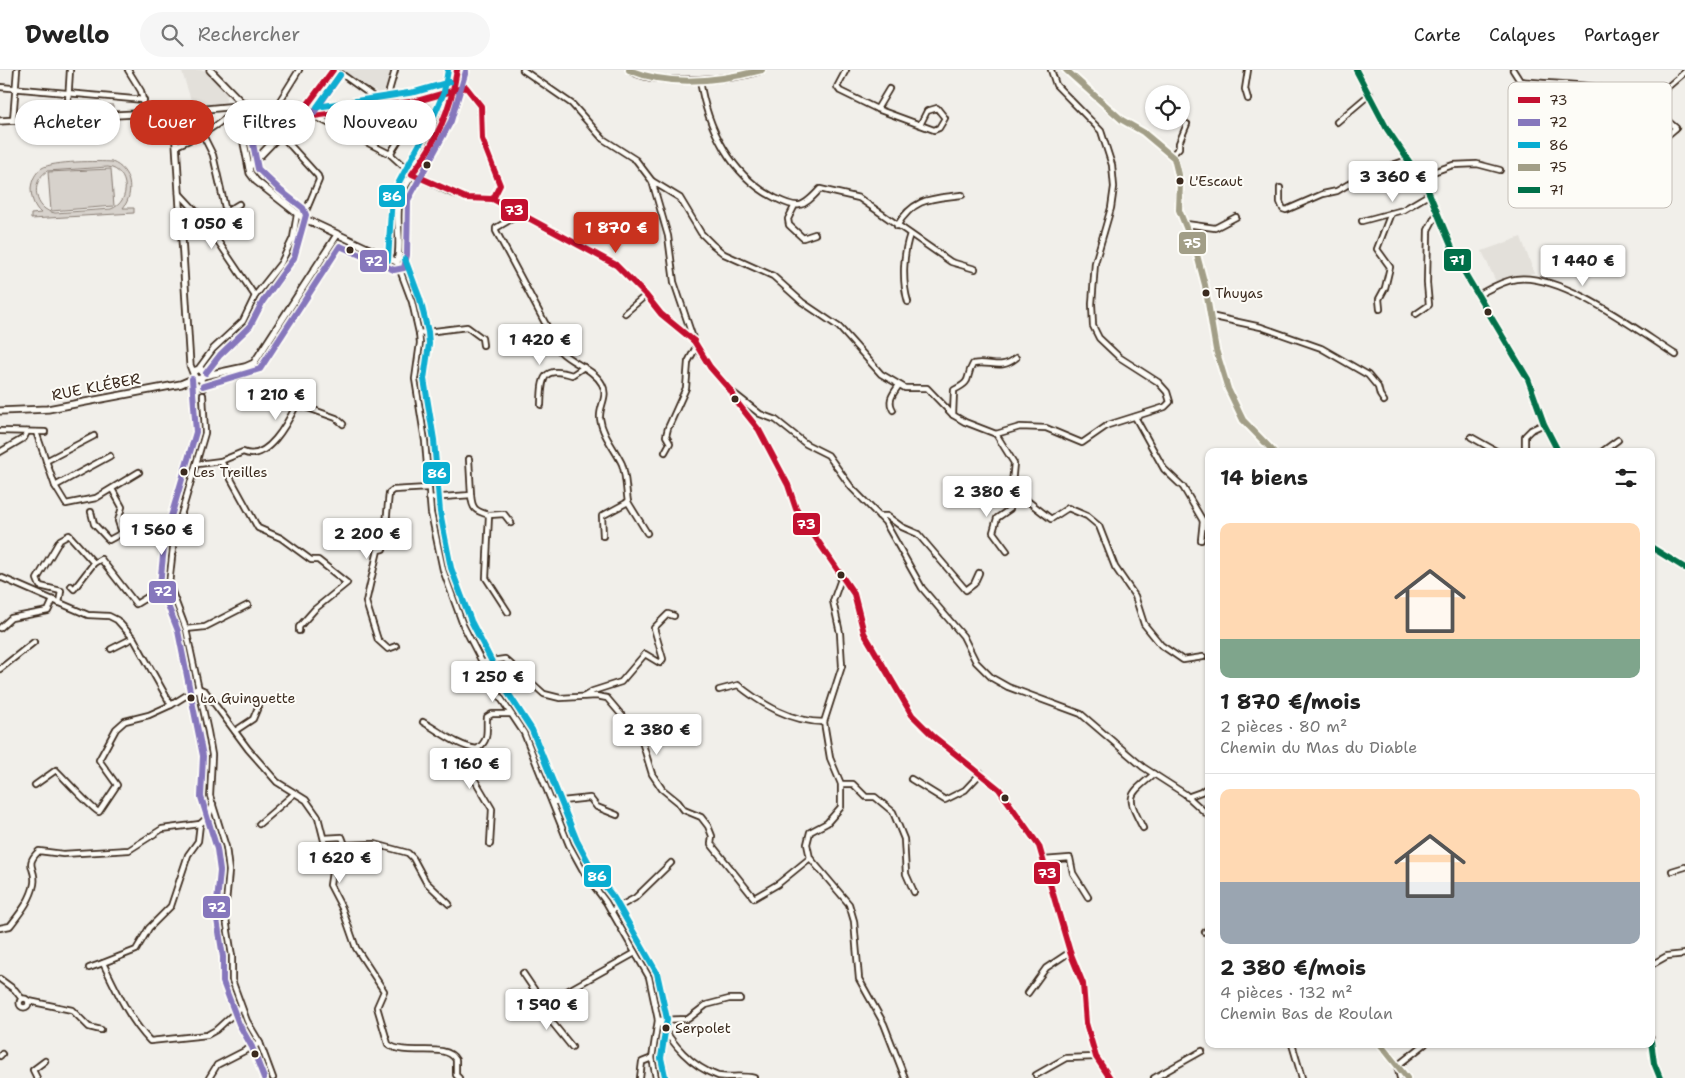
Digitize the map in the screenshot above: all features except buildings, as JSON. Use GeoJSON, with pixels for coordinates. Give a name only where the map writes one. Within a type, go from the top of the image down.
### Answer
{"type":"FeatureCollection","features":[{"type":"Feature","properties":{"kind":"street"},"geometry":{"type":"LineString","coordinates":[[0,121],[13,120],[17,70]]}},
{"type":"Feature","properties":{"kind":"street"},"geometry":{"type":"LineString","coordinates":[[68,100],[70,70]]}},
{"type":"Feature","properties":{"kind":"street"},"geometry":{"type":"LineString","coordinates":[[128,70],[144,100]]}},
{"type":"Feature","properties":{"kind":"street"},"geometry":{"type":"LineString","coordinates":[[210,70],[232,100]]}},
{"type":"Feature","properties":{"kind":"street"},"geometry":{"type":"LineString","coordinates":[[281,100],[300,70]]}},
{"type":"Feature","properties":{"kind":"street"},"geometry":{"type":"LineString","coordinates":[[311,100],[335,70],[378,100]]}},
{"type":"Feature","properties":{"kind":"street"},"geometry":{"type":"LineString","coordinates":[[386,100],[395,70]]}},
{"type":"Feature","properties":{"kind":"street"},"geometry":{"type":"LineString","coordinates":[[457,70],[454,90],[435,137],[400,197],[396,216],[398,262],[412,302],[419,333],[420,343],[415,379],[425,441],[429,498],[444,570],[463,624],[510,714],[524,733],[569,845],[585,874],[611,911],[649,977],[658,1020],[652,1058],[656,1078]]}},
{"type":"Feature","properties":{"kind":"street"},"geometry":{"type":"LineString","coordinates":[[523,70],[572,104],[603,139],[636,160],[652,181],[668,236],[674,282],[696,347],[731,391],[760,414],[776,420],[806,444],[828,455],[851,487],[885,522],[922,588],[963,636],[976,662],[992,678],[1008,687],[1081,714],[1154,774],[1187,796],[1205,812]]}},
{"type":"Feature","properties":{"kind":"street"},"geometry":{"type":"LineString","coordinates":[[629,70],[638,74],[700,80],[737,76],[762,70]]}},
{"type":"Feature","properties":{"kind":"street"},"geometry":{"type":"LineString","coordinates":[[638,70],[657,76]]}},
{"type":"Feature","properties":{"kind":"street"},"geometry":{"type":"LineString","coordinates":[[846,70],[837,87],[840,91],[877,110],[920,125],[936,130],[945,118],[938,108],[927,111],[920,125]]}},
{"type":"Feature","properties":{"kind":"street"},"geometry":{"type":"LineString","coordinates":[[996,434],[1020,427],[1046,428],[1082,443],[1108,425],[1169,404],[1167,392],[1154,378],[1133,368],[1119,357],[1099,338],[1093,326],[1092,304],[1095,263],[1111,208],[1114,187],[1112,165],[1101,131],[1056,85],[1052,70]]}},
{"type":"Feature","properties":{"kind":"street"},"geometry":{"type":"LineString","coordinates":[[1066,70],[1122,120],[1144,132],[1172,155],[1179,177],[1179,210],[1197,255],[1216,350],[1234,403],[1250,430],[1270,448]]}},
{"type":"Feature","properties":{"kind":"street"},"geometry":{"type":"LineString","coordinates":[[1248,70],[1245,90],[1248,98]]}},
{"type":"Feature","properties":{"kind":"street"},"geometry":{"type":"LineString","coordinates":[[1356,70],[1387,129],[1430,194],[1457,260],[1528,379],[1544,424],[1556,448]]}},
{"type":"Feature","properties":{"kind":"street"},"geometry":{"type":"LineString","coordinates":[[1513,70],[1520,81],[1536,82]]}},
{"type":"Feature","properties":{"kind":"street"},"geometry":{"type":"LineString","coordinates":[[1672,83],[1685,72]]}},
{"type":"Feature","properties":{"kind":"street"},"geometry":{"type":"LineString","coordinates":[[700,80],[712,124],[738,171],[764,192],[794,207],[801,205],[820,189],[859,198],[951,262],[975,269]]}},
{"type":"Feature","properties":{"kind":"street"},"geometry":{"type":"LineString","coordinates":[[0,87],[68,95],[144,100]]}},
{"type":"Feature","properties":{"kind":"street"},"geometry":{"type":"LineString","coordinates":[[420,100],[466,87],[481,106],[482,139],[500,185],[493,199]]}},
{"type":"Feature","properties":{"kind":"street"},"geometry":{"type":"LineString","coordinates":[[877,110],[889,89]]}},
{"type":"Feature","properties":{"kind":"street"},"geometry":{"type":"LineString","coordinates":[[1336,122],[1370,94]]}},
{"type":"Feature","properties":{"kind":"street"},"geometry":{"type":"LineString","coordinates":[[315,116],[390,154],[412,174],[466,198],[493,199],[616,265],[646,295],[661,314],[694,341]]}},
{"type":"Feature","properties":{"kind":"street"},"geometry":{"type":"LineString","coordinates":[[1172,155],[1179,148],[1184,130]]}},
{"type":"Feature","properties":{"kind":"street"},"geometry":{"type":"LineString","coordinates":[[208,145],[213,155],[226,212]]}},
{"type":"Feature","properties":{"kind":"street"},"geometry":{"type":"LineString","coordinates":[[244,145],[250,173],[256,181],[300,216],[398,262]]}},
{"type":"Feature","properties":{"kind":"street"},"geometry":{"type":"LineString","coordinates":[[249,167],[270,145]]}},
{"type":"Feature","properties":{"kind":"street"},"geometry":{"type":"LineString","coordinates":[[198,374],[213,350],[243,321],[255,296],[287,253],[300,216],[319,180],[318,176],[290,145]]}},
{"type":"Feature","properties":{"kind":"street"},"geometry":{"type":"LineString","coordinates":[[390,154],[396,145]]}},
{"type":"Feature","properties":{"kind":"street"},"geometry":{"type":"LineString","coordinates":[[176,146],[190,365],[198,374],[203,388]]}},
{"type":"Feature","properties":{"kind":"street"},"geometry":{"type":"LineString","coordinates":[[1280,188],[1280,202],[1283,209],[1286,210],[1324,194],[1337,191],[1364,175],[1408,160]]}},
{"type":"Feature","properties":{"kind":"street"},"geometry":{"type":"LineString","coordinates":[[1419,177],[1453,165],[1477,164],[1500,170]]}},
{"type":"Feature","properties":{"kind":"street"},"geometry":{"type":"LineString","coordinates":[[652,181],[680,198],[701,233],[724,254],[773,276],[802,302],[839,327],[881,374],[905,388],[927,388],[953,415],[965,422],[996,434],[1014,463],[1010,508],[998,518],[993,532],[1008,551]]}},
{"type":"Feature","properties":{"kind":"street"},"geometry":{"type":"LineString","coordinates":[[179,193],[185,197],[207,225],[255,296]]}},
{"type":"Feature","properties":{"kind":"street"},"geometry":{"type":"LineString","coordinates":[[897,226],[909,210],[926,199],[962,194]]}},
{"type":"Feature","properties":{"kind":"street"},"geometry":{"type":"LineString","coordinates":[[1362,221],[1403,210],[1430,194]]}},
{"type":"Feature","properties":{"kind":"street"},"geometry":{"type":"LineString","coordinates":[[207,225],[239,204]]}},
{"type":"Feature","properties":{"kind":"street"},"geometry":{"type":"LineString","coordinates":[[794,207],[788,219],[793,231],[803,238],[815,234]]}},
{"type":"Feature","properties":{"kind":"street"},"geometry":{"type":"LineString","coordinates":[[519,212],[514,218],[496,228],[496,231],[560,351],[566,357],[584,367],[603,386],[604,400],[600,418],[608,441],[622,465],[628,502],[647,533]]}},
{"type":"Feature","properties":{"kind":"street"},"geometry":{"type":"LineString","coordinates":[[1416,314],[1429,305],[1427,282],[1428,230],[1437,212]]}},
{"type":"Feature","properties":{"kind":"street"},"geometry":{"type":"LineString","coordinates":[[1380,310],[1378,299],[1385,288],[1390,267],[1377,249],[1391,213]]}},
{"type":"Feature","properties":{"kind":"street"},"geometry":{"type":"LineString","coordinates":[[1186,224],[1215,228],[1236,217]]}},
{"type":"Feature","properties":{"kind":"street"},"geometry":{"type":"LineString","coordinates":[[908,302],[904,283],[907,242],[910,234]]}},
{"type":"Feature","properties":{"kind":"street","name":"RUE KLÉBER"},"geometry":{"type":"LineString","coordinates":[[0,411],[48,409],[181,384],[198,374],[245,368],[254,363],[337,235]]}},
{"type":"Feature","properties":{"kind":"street"},"geometry":{"type":"LineString","coordinates":[[1478,294],[1502,282],[1518,279],[1540,281],[1555,285],[1589,300],[1676,356]]}},
{"type":"Feature","properties":{"kind":"street"},"geometry":{"type":"LineString","coordinates":[[625,313],[646,295]]}},
{"type":"Feature","properties":{"kind":"street"},"geometry":{"type":"LineString","coordinates":[[1210,316],[1261,327],[1322,348],[1368,375],[1378,387],[1384,401]]}},
{"type":"Feature","properties":{"kind":"street"},"geometry":{"type":"LineString","coordinates":[[419,333],[463,326],[472,329],[482,338],[483,345]]}},
{"type":"Feature","properties":{"kind":"street"},"geometry":{"type":"LineString","coordinates":[[665,452],[670,443],[666,436],[668,428],[686,388],[688,362],[696,347]]}},
{"type":"Feature","properties":{"kind":"street"},"geometry":{"type":"LineString","coordinates":[[953,415],[954,390],[965,385],[970,378],[973,364],[988,364],[996,367],[1016,358]]}},
{"type":"Feature","properties":{"kind":"street"},"geometry":{"type":"LineString","coordinates":[[541,405],[543,378],[546,374],[561,371],[572,374],[584,367]]}},
{"type":"Feature","properties":{"kind":"street"},"geometry":{"type":"LineString","coordinates":[[893,410],[889,404],[899,384]]}},
{"type":"Feature","properties":{"kind":"street"},"geometry":{"type":"LineString","coordinates":[[731,391],[736,401],[759,430],[788,485],[796,509],[854,594],[864,633],[912,715],[933,736],[999,789],[1014,807],[1039,846],[1070,952],[1082,984],[1086,1023],[1096,1057],[1110,1078]]}},
{"type":"Feature","properties":{"kind":"street"},"geometry":{"type":"LineString","coordinates":[[203,396],[206,423],[198,464],[174,539],[168,584],[186,629],[212,755],[210,784],[212,804],[226,847],[229,871],[226,913],[232,956],[232,980],[242,1007],[260,1043],[273,1078]]}},
{"type":"Feature","properties":{"kind":"street"},"geometry":{"type":"LineString","coordinates":[[198,464],[221,461],[243,452],[251,456],[259,454],[278,434],[297,404],[336,418],[343,424]]}},
{"type":"Feature","properties":{"kind":"street"},"geometry":{"type":"LineString","coordinates":[[1135,417],[1164,469],[1183,488],[1205,520]]}},
{"type":"Feature","properties":{"kind":"street"},"geometry":{"type":"LineString","coordinates":[[1525,448],[1525,436],[1531,430],[1544,424]]}},
{"type":"Feature","properties":{"kind":"street"},"geometry":{"type":"LineString","coordinates":[[0,432],[45,432]]}},
{"type":"Feature","properties":{"kind":"street"},"geometry":{"type":"LineString","coordinates":[[0,452],[24,438],[27,432]]}},
{"type":"Feature","properties":{"kind":"street"},"geometry":{"type":"LineString","coordinates":[[36,432],[55,486],[66,504],[96,498],[140,472]]}},
{"type":"Feature","properties":{"kind":"street"},"geometry":{"type":"LineString","coordinates":[[46,461],[94,436]]}},
{"type":"Feature","properties":{"kind":"street"},"geometry":{"type":"LineString","coordinates":[[1471,437],[1491,448]]}},
{"type":"Feature","properties":{"kind":"street"},"geometry":{"type":"LineString","coordinates":[[1607,448],[1618,440]]}},
{"type":"Feature","properties":{"kind":"street"},"geometry":{"type":"LineString","coordinates":[[55,486],[110,456]]}},
{"type":"Feature","properties":{"kind":"street"},"geometry":{"type":"LineString","coordinates":[[469,459],[472,507],[476,512],[489,515],[504,514],[511,522]]}},
{"type":"Feature","properties":{"kind":"street"},"geometry":{"type":"LineString","coordinates":[[221,461],[258,528],[281,538],[311,560],[318,560],[347,583],[315,609],[299,627],[299,631]]}},
{"type":"Feature","properties":{"kind":"street"},"geometry":{"type":"LineString","coordinates":[[1012,484],[1016,492],[1051,519],[1068,508],[1087,516],[1099,526],[1115,566],[1135,596],[1144,624],[1161,645],[1183,660],[1203,657]]}},
{"type":"Feature","properties":{"kind":"street"},"geometry":{"type":"LineString","coordinates":[[396,646],[388,649],[378,640],[366,602],[369,584],[378,550],[383,549],[384,545],[389,494],[393,490],[428,488]]}},
{"type":"Feature","properties":{"kind":"street"},"geometry":{"type":"LineString","coordinates":[[91,512],[94,524],[109,540],[122,533],[118,521],[122,507],[112,489]]}},
{"type":"Feature","properties":{"kind":"street"},"geometry":{"type":"LineString","coordinates":[[429,498],[471,495]]}},
{"type":"Feature","properties":{"kind":"street"},"geometry":{"type":"LineString","coordinates":[[603,536],[602,516],[628,502]]}},
{"type":"Feature","properties":{"kind":"street"},"geometry":{"type":"LineString","coordinates":[[489,515],[486,578],[508,612]]}},
{"type":"Feature","properties":{"kind":"street"},"geometry":{"type":"LineString","coordinates":[[879,516],[887,516],[902,527],[918,534],[966,590],[974,584],[979,573]]}},
{"type":"Feature","properties":{"kind":"street"},"geometry":{"type":"LineString","coordinates":[[1201,540],[1205,525]]}},
{"type":"Feature","properties":{"kind":"street"},"geometry":{"type":"LineString","coordinates":[[59,603],[62,597],[58,588],[43,588],[39,584],[38,579],[60,540],[69,536],[94,563]]}},
{"type":"Feature","properties":{"kind":"street"},"geometry":{"type":"LineString","coordinates":[[1655,549],[1685,568]]}},
{"type":"Feature","properties":{"kind":"street"},"geometry":{"type":"LineString","coordinates":[[71,586],[74,589],[94,563],[101,559],[136,604],[168,584]]}},
{"type":"Feature","properties":{"kind":"street"},"geometry":{"type":"LineString","coordinates":[[842,576],[833,601],[840,634],[842,666],[824,722],[830,758],[842,784],[841,807],[836,815],[810,832],[808,837],[810,858],[849,904],[854,921],[859,979],[884,1024],[905,1078]]}},
{"type":"Feature","properties":{"kind":"street"},"geometry":{"type":"LineString","coordinates":[[0,577],[88,615],[109,616],[117,620],[133,638],[151,666],[171,706]]}},
{"type":"Feature","properties":{"kind":"street"},"geometry":{"type":"LineString","coordinates":[[0,628],[11,618],[48,611],[53,600]]}},
{"type":"Feature","properties":{"kind":"street"},"geometry":{"type":"LineString","coordinates":[[186,629],[205,627],[248,605]]}},
{"type":"Feature","properties":{"kind":"street"},"geometry":{"type":"LineString","coordinates":[[583,697],[593,691],[621,682],[645,654],[660,664],[663,659],[654,628],[668,614],[674,616]]}},
{"type":"Feature","properties":{"kind":"street"},"geometry":{"type":"LineString","coordinates":[[111,649],[133,638]]}},
{"type":"Feature","properties":{"kind":"street"},"geometry":{"type":"LineString","coordinates":[[0,669],[34,642]]}},
{"type":"Feature","properties":{"kind":"street"},"geometry":{"type":"LineString","coordinates":[[484,662],[505,659],[521,671],[531,684],[544,694],[560,698],[596,696],[607,698],[635,730],[644,744],[652,774],[662,789],[678,802],[684,810],[701,818],[708,826],[712,836],[711,844],[754,898],[778,884],[810,858]]}},
{"type":"Feature","properties":{"kind":"street"},"geometry":{"type":"LineString","coordinates":[[719,690],[738,685],[754,698],[790,717],[806,722],[824,722]]}},
{"type":"Feature","properties":{"kind":"street"},"geometry":{"type":"LineString","coordinates":[[35,785],[56,770],[82,795],[93,810],[99,812],[116,788],[115,781],[99,760],[116,730],[124,721],[149,715],[171,706],[198,688]]}},
{"type":"Feature","properties":{"kind":"street"},"geometry":{"type":"LineString","coordinates":[[198,688],[205,691],[277,782],[306,800],[313,808],[322,827],[332,872],[330,885],[342,908],[356,948],[384,991],[377,1007],[388,1044],[402,1051],[446,1052],[456,1060],[456,1075],[459,1078]]}},
{"type":"Feature","properties":{"kind":"street"},"geometry":{"type":"LineString","coordinates":[[235,731],[253,719],[261,700]]}},
{"type":"Feature","properties":{"kind":"street"},"geometry":{"type":"LineString","coordinates":[[490,844],[492,809],[466,765],[467,760],[488,736],[487,717],[492,714],[510,714]]}},
{"type":"Feature","properties":{"kind":"street"},"geometry":{"type":"LineString","coordinates":[[423,722],[466,748],[478,749]]}},
{"type":"Feature","properties":{"kind":"street"},"geometry":{"type":"LineString","coordinates":[[911,779],[945,800],[965,790],[981,774]]}},
{"type":"Feature","properties":{"kind":"street"},"geometry":{"type":"LineString","coordinates":[[1143,828],[1130,799],[1132,792],[1154,774]]}},
{"type":"Feature","properties":{"kind":"street"},"geometry":{"type":"LineString","coordinates":[[842,784],[853,784],[866,797],[875,797],[892,812],[904,839],[906,874],[914,892]]}},
{"type":"Feature","properties":{"kind":"street"},"geometry":{"type":"LineString","coordinates":[[1187,796],[1205,789]]}},
{"type":"Feature","properties":{"kind":"street"},"geometry":{"type":"LineString","coordinates":[[259,824],[294,794]]}},
{"type":"Feature","properties":{"kind":"street"},"geometry":{"type":"LineString","coordinates":[[553,802],[590,798],[597,807],[617,815]]}},
{"type":"Feature","properties":{"kind":"street"},"geometry":{"type":"LineString","coordinates":[[0,928],[10,926],[27,904],[34,883],[30,864],[31,858],[39,851],[63,854],[129,850],[162,829],[200,824],[208,816],[212,804]]}},
{"type":"Feature","properties":{"kind":"street"},"geometry":{"type":"LineString","coordinates":[[89,968],[136,950],[149,928],[171,906],[188,855],[198,841],[200,824]]}},
{"type":"Feature","properties":{"kind":"street"},"geometry":{"type":"LineString","coordinates":[[324,838],[342,837],[345,845],[374,844],[408,853],[413,858],[426,882],[449,904]]}},
{"type":"Feature","properties":{"kind":"street"},"geometry":{"type":"LineString","coordinates":[[1044,860],[1070,858],[1073,873],[1088,897]]}},
{"type":"Feature","properties":{"kind":"street"},"geometry":{"type":"LineString","coordinates":[[611,911],[635,898],[672,863]]}},
{"type":"Feature","properties":{"kind":"street"},"geometry":{"type":"LineString","coordinates":[[1672,871],[1685,867]]}},
{"type":"Feature","properties":{"kind":"street"},"geometry":{"type":"LineString","coordinates":[[1028,993],[1046,968],[1070,952]]}},
{"type":"Feature","properties":{"kind":"street"},"geometry":{"type":"LineString","coordinates":[[544,1004],[635,953]]}},
{"type":"Feature","properties":{"kind":"street"},"geometry":{"type":"LineString","coordinates":[[1655,963],[1667,956],[1685,954]]}},
{"type":"Feature","properties":{"kind":"street"},"geometry":{"type":"LineString","coordinates":[[103,963],[122,1004],[130,1011],[150,1041],[207,1035],[216,1030],[242,1007]]}},
{"type":"Feature","properties":{"kind":"street"},"geometry":{"type":"LineString","coordinates":[[523,973],[544,1004],[551,1022],[572,1047]]}},
{"type":"Feature","properties":{"kind":"street"},"geometry":{"type":"LineString","coordinates":[[0,979],[15,990],[22,999],[26,998],[29,1001],[72,1010],[89,1027],[101,1030]]}},
{"type":"Feature","properties":{"kind":"street"},"geometry":{"type":"LineString","coordinates":[[658,1020],[688,1020],[706,1005],[729,999],[740,999]]}},
{"type":"Feature","properties":{"kind":"street"},"geometry":{"type":"LineString","coordinates":[[658,1020],[680,1052],[719,1077],[754,1078]]}},
{"type":"Feature","properties":{"kind":"street"},"geometry":{"type":"LineString","coordinates":[[209,1078],[217,1065],[260,1043]]}},
{"type":"Feature","properties":{"kind":"street"},"geometry":{"type":"LineString","coordinates":[[1293,1048],[1302,1078]]}},
{"type":"Feature","properties":{"kind":"street"},"geometry":{"type":"LineString","coordinates":[[1383,1048],[1404,1078]]}},
{"type":"Feature","properties":{"kind":"street"},"geometry":{"type":"LineString","coordinates":[[1397,1066],[1420,1048]]}},
{"type":"Feature","properties":{"kind":"street"},"geometry":{"type":"LineString","coordinates":[[1652,1048],[1654,1063],[1660,1078]]}},
{"type":"Feature","properties":{"kind":"street"},"geometry":{"type":"LineString","coordinates":[[1154,1078],[1202,1051]]}},
{"type":"Feature","properties":{"kind":"street"},"geometry":{"type":"LineString","coordinates":[[1036,1075],[1066,1058],[1096,1057]]}},
{"type":"Feature","properties":{"kind":"street"},"geometry":{"type":"LineString","coordinates":[[640,1078],[642,1062],[652,1058]]}},
{"type":"Feature","properties":{"kind":"street"},"geometry":{"type":"LineString","coordinates":[[37,1078],[33,1070],[34,1067],[45,1061]]}},
{"type":"Feature","properties":{"kind":"shaded area"},"geometry":{"type":"Polygon","coordinates":[[[184,70],[204,70],[227,93],[224,104],[214,105],[214,100],[191,100],[182,72],[184,70]]]}},
{"type":"Feature","properties":{"kind":"shaded area"},"geometry":{"type":"Polygon","coordinates":[[[341,70],[392,70],[384,97],[341,70]]]}},
{"type":"Feature","properties":{"kind":"shaded area"},"geometry":{"type":"Polygon","coordinates":[[[112,162],[118,165],[127,176],[130,189],[127,202],[123,208],[134,208],[134,213],[31,219],[31,214],[41,213],[33,202],[31,188],[34,177],[42,168],[65,163],[112,162]],[[108,167],[47,171],[38,182],[37,195],[39,201],[42,207],[55,213],[111,209],[118,205],[125,193],[124,180],[115,169],[108,167]]]}},
{"type":"Feature","properties":{"kind":"shaded area"},"geometry":{"type":"Polygon","coordinates":[[[111,169],[114,206],[51,211],[48,172],[111,169]]]}},
{"type":"Feature","properties":{"kind":"shaded area"},"geometry":{"type":"Polygon","coordinates":[[[1521,237],[1534,273],[1496,282],[1482,251],[1521,237]]]}},
{"type":"Feature","properties":{"kind":"transit line","name":"73"},"geometry":{"type":"LineString","coordinates":[[333,70],[302,112],[314,116],[417,101],[466,87],[481,106],[482,139],[500,185],[493,199]]}},
{"type":"Feature","properties":{"kind":"transit line","name":"86"},"geometry":{"type":"LineString","coordinates":[[388,260],[392,195],[430,125],[444,92],[448,70]]}},
{"type":"Feature","properties":{"kind":"transit line","name":"73"},"geometry":{"type":"LineString","coordinates":[[457,70],[451,98],[441,125],[421,162],[412,174],[466,198],[493,199],[616,265],[646,295],[661,314],[694,341]]}},
{"type":"Feature","properties":{"kind":"transit line","name":"75"},"geometry":{"type":"LineString","coordinates":[[629,70],[661,79],[678,80],[729,77],[762,70]]}},
{"type":"Feature","properties":{"kind":"transit line","name":"75"},"geometry":{"type":"LineString","coordinates":[[1066,70],[1122,120],[1143,132],[1174,158],[1180,183],[1179,210],[1197,255],[1205,285],[1216,350],[1228,389],[1243,420],[1270,448]]}},
{"type":"Feature","properties":{"kind":"transit line","name":"71"},"geometry":{"type":"LineString","coordinates":[[1356,70],[1387,129],[1427,188],[1457,260],[1528,379],[1544,424],[1556,448]]}},
{"type":"Feature","properties":{"kind":"transit line","name":"72"},"geometry":{"type":"LineString","coordinates":[[203,386],[260,369],[340,246],[394,270],[404,268],[407,255],[408,200],[451,121],[466,71]]}},
{"type":"Feature","properties":{"kind":"transit line","name":"72"},"geometry":{"type":"LineString","coordinates":[[206,373],[220,355],[250,326],[263,301],[294,258],[306,215],[303,208],[258,169],[247,113],[269,123],[296,129],[313,114],[340,75]]}},
{"type":"Feature","properties":{"kind":"transit line","name":"86"},"geometry":{"type":"LineString","coordinates":[[340,75],[317,107],[415,92],[450,82]]}},
{"type":"Feature","properties":{"kind":"transit line","name":"86"},"geometry":{"type":"LineString","coordinates":[[405,259],[420,299],[428,332],[429,344],[424,379],[434,440],[440,512],[451,568],[471,621],[508,693],[532,730],[577,841],[592,869],[614,898],[657,973],[667,1019],[661,1058],[665,1076]]}},
{"type":"Feature","properties":{"kind":"transit line","name":"73"},"geometry":{"type":"LineString","coordinates":[[694,341],[710,367],[731,391],[736,401],[759,430],[788,485],[796,509],[854,594],[864,633],[912,715],[933,736],[999,789],[1039,846],[1070,952],[1083,984],[1086,1023],[1096,1057],[1110,1078]]}},
{"type":"Feature","properties":{"kind":"transit line","name":"72"},"geometry":{"type":"LineString","coordinates":[[192,379],[196,432],[165,537],[160,585],[178,631],[203,756],[201,797],[217,849],[220,871],[216,913],[223,957],[223,982],[239,1024],[252,1047],[264,1078]]}},
{"type":"Feature","properties":{"kind":"transit line","name":"71"},"geometry":{"type":"LineString","coordinates":[[1655,549],[1685,568]]}},
{"type":"Feature","properties":{"kind":"transit line","name":"75"},"geometry":{"type":"LineString","coordinates":[[1383,1048],[1407,1078]]}},
{"type":"Feature","properties":{"kind":"transit line","name":"71"},"geometry":{"type":"LineString","coordinates":[[1652,1048],[1654,1063],[1660,1078]]}},
{"type":"Feature","properties":{"kind":"place","name":"L'Escaut"},"geometry":{"type":"Point","coordinates":[1180,181]}},
{"type":"Feature","properties":{"kind":"place","name":"Thuyas"},"geometry":{"type":"Point","coordinates":[1206,293]}},
{"type":"Feature","properties":{"kind":"place","name":"Les Treilles"},"geometry":{"type":"Point","coordinates":[184,472]}},
{"type":"Feature","properties":{"kind":"place","name":"La Guinguette"},"geometry":{"type":"Point","coordinates":[191,698]}},
{"type":"Feature","properties":{"kind":"place","name":"Serpolet"},"geometry":{"type":"Point","coordinates":[666,1028]}}]}
